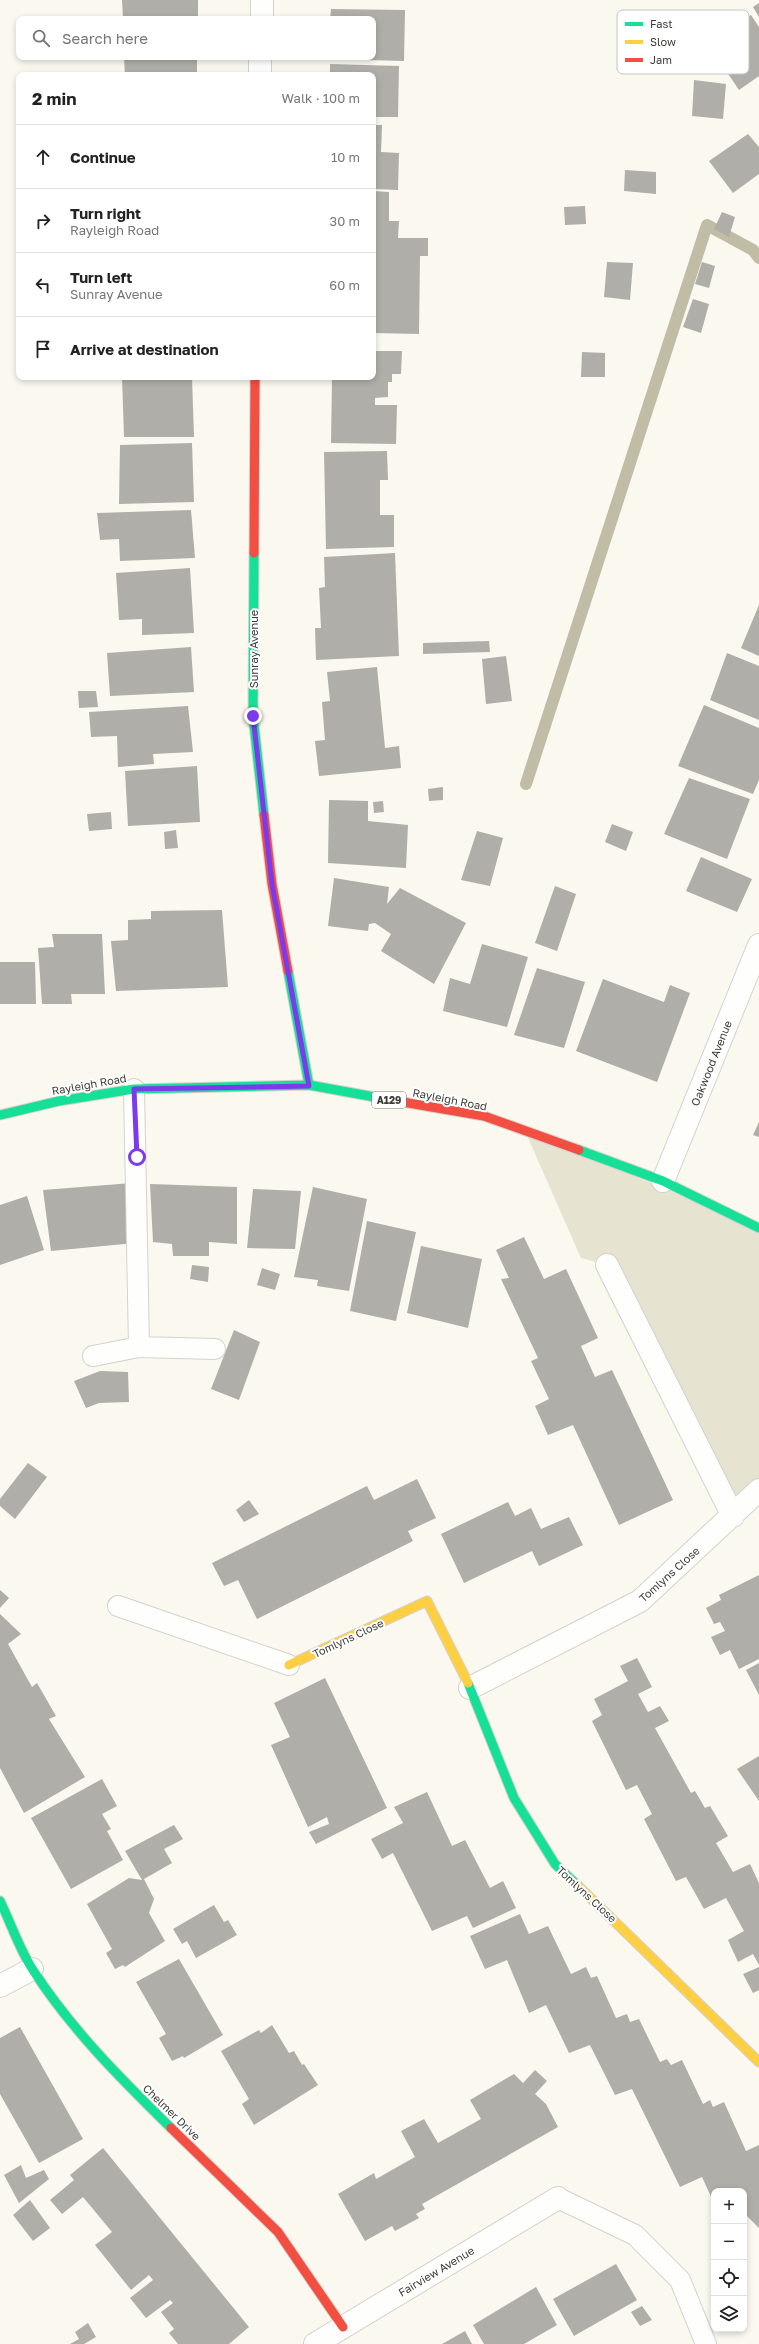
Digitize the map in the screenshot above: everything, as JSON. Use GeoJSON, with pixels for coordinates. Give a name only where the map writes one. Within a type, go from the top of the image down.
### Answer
{"type":"FeatureCollection","features":[{"type":"Feature","properties":{"kind":"street"},"geometry":{"type":"LineString","coordinates":[[262,0],[262,16]]}},
{"type":"Feature","properties":{"kind":"street"},"geometry":{"type":"LineString","coordinates":[[260,60],[260,72]]}},
{"type":"Feature","properties":{"kind":"street","name":"Sunray Avenue"},"geometry":{"type":"LineString","coordinates":[[255,380],[253,716],[272,884],[309,1086]]}},
{"type":"Feature","properties":{"kind":"street","name":"Oakwood Avenue"},"geometry":{"type":"LineString","coordinates":[[663,1181],[759,944]]}},
{"type":"Feature","properties":{"kind":"street","name":"Rayleigh Road"},"geometry":{"type":"LineString","coordinates":[[0,1114],[59,1101],[134,1089],[309,1086],[484,1116],[663,1181],[759,1228]]}},
{"type":"Feature","properties":{"kind":"street"},"geometry":{"type":"LineString","coordinates":[[607,1265],[733,1516]]}},
{"type":"Feature","properties":{"kind":"street","name":"Tomlyns Close"},"geometry":{"type":"LineString","coordinates":[[470,1688],[640,1601],[733,1516],[759,1490]]}},
{"type":"Feature","properties":{"kind":"street","name":"Tomlyns Close"},"geometry":{"type":"LineString","coordinates":[[290,1665],[427,1601],[470,1688],[514,1798],[555,1864],[759,2062]]}},
{"type":"Feature","properties":{"kind":"street","name":"Chelmer Drive"},"geometry":{"type":"LineString","coordinates":[[0,1902],[32,1969],[82,2036],[123,2081],[278,2232],[342,2327]]}},
{"type":"Feature","properties":{"kind":"street"},"geometry":{"type":"LineString","coordinates":[[0,1986],[32,1969]]}},
{"type":"Feature","properties":{"kind":"street","name":"Fairview Avenue"},"geometry":{"type":"LineString","coordinates":[[315,2344],[558,2198]]}},
{"type":"Feature","properties":{"kind":"lane"},"geometry":{"type":"LineString","coordinates":[[134,1089],[139,1347]]}},
{"type":"Feature","properties":{"kind":"lane"},"geometry":{"type":"LineString","coordinates":[[93,1356],[139,1347],[214,1349]]}},
{"type":"Feature","properties":{"kind":"lane"},"geometry":{"type":"LineString","coordinates":[[118,1606],[290,1665]]}},
{"type":"Feature","properties":{"kind":"lane"},"geometry":{"type":"LineString","coordinates":[[558,2198],[604,2218],[640,2240],[680,2280],[706,2344]]}},
{"type":"Feature","properties":{"kind":"shaded area"},"geometry":{"type":"Polygon","coordinates":[[[525,1131],[759,1228],[759,1490],[733,1516],[607,1265],[581,1258],[525,1131]]]}},
{"type":"Feature","properties":{"kind":"building"},"geometry":{"type":"Polygon","coordinates":[[[122,0],[198,0],[198,16],[123,16],[122,0]]]}},
{"type":"Feature","properties":{"kind":"building"},"geometry":{"type":"Polygon","coordinates":[[[759,3],[759,17],[753,7],[759,3]]]}},
{"type":"Feature","properties":{"kind":"building"},"geometry":{"type":"Polygon","coordinates":[[[331,9],[405,10],[404,61],[366,60],[376,60],[376,16],[330,16],[331,9]]]}},
{"type":"Feature","properties":{"kind":"building"},"geometry":{"type":"Polygon","coordinates":[[[751,15],[759,27],[759,76],[739,90],[728,74],[749,74],[749,16],[751,15]]]}},
{"type":"Feature","properties":{"kind":"building"},"geometry":{"type":"Polygon","coordinates":[[[124,60],[197,60],[197,72],[125,72],[124,60]]]}},
{"type":"Feature","properties":{"kind":"building"},"geometry":{"type":"Polygon","coordinates":[[[330,64],[399,66],[398,117],[376,117],[376,72],[330,72],[330,64]]]}},
{"type":"Feature","properties":{"kind":"building"},"geometry":{"type":"Polygon","coordinates":[[[694,80],[726,84],[723,119],[692,116],[694,80]]]}},
{"type":"Feature","properties":{"kind":"building"},"geometry":{"type":"Polygon","coordinates":[[[376,125],[382,125],[381,152],[399,153],[398,190],[376,189],[376,125]]]}},
{"type":"Feature","properties":{"kind":"building"},"geometry":{"type":"Polygon","coordinates":[[[748,134],[759,147],[759,174],[733,193],[709,161],[748,134]]]}},
{"type":"Feature","properties":{"kind":"building"},"geometry":{"type":"Polygon","coordinates":[[[625,170],[656,172],[656,194],[624,191],[625,170]]]}},
{"type":"Feature","properties":{"kind":"building"},"geometry":{"type":"Polygon","coordinates":[[[376,191],[389,192],[389,221],[399,221],[398,238],[428,238],[428,256],[420,256],[419,334],[376,333],[376,191]]]}},
{"type":"Feature","properties":{"kind":"building"},"geometry":{"type":"Polygon","coordinates":[[[585,206],[586,224],[565,225],[564,207],[585,206]]]}},
{"type":"Feature","properties":{"kind":"building"},"geometry":{"type":"Polygon","coordinates":[[[722,212],[735,217],[729,237],[714,229],[722,212]]]}},
{"type":"Feature","properties":{"kind":"building"},"geometry":{"type":"Polygon","coordinates":[[[607,262],[633,263],[630,300],[604,297],[607,262]]]}},
{"type":"Feature","properties":{"kind":"building"},"geometry":{"type":"Polygon","coordinates":[[[702,262],[715,266],[709,288],[695,284],[702,262]]]}},
{"type":"Feature","properties":{"kind":"building"},"geometry":{"type":"Polygon","coordinates":[[[693,299],[709,304],[701,333],[683,327],[693,299]]]}},
{"type":"Feature","properties":{"kind":"building"},"geometry":{"type":"Polygon","coordinates":[[[376,351],[402,351],[401,374],[392,374],[392,382],[388,382],[388,397],[375,398],[375,405],[397,405],[396,444],[331,443],[332,380],[376,380],[376,351]]]}},
{"type":"Feature","properties":{"kind":"building"},"geometry":{"type":"Polygon","coordinates":[[[582,352],[605,353],[605,377],[581,377],[582,352]]]}},
{"type":"Feature","properties":{"kind":"building"},"geometry":{"type":"Polygon","coordinates":[[[122,380],[192,380],[194,437],[124,437],[122,380]]]}},
{"type":"Feature","properties":{"kind":"building"},"geometry":{"type":"Polygon","coordinates":[[[192,443],[194,502],[119,504],[120,445],[192,443]]]}},
{"type":"Feature","properties":{"kind":"building"},"geometry":{"type":"Polygon","coordinates":[[[387,451],[388,480],[380,480],[380,515],[394,515],[394,547],[326,549],[324,452],[387,451]]]}},
{"type":"Feature","properties":{"kind":"building"},"geometry":{"type":"Polygon","coordinates":[[[191,510],[195,558],[120,561],[119,539],[100,540],[97,513],[191,510]]]}},
{"type":"Feature","properties":{"kind":"building"},"geometry":{"type":"Polygon","coordinates":[[[395,553],[399,656],[316,660],[315,628],[321,628],[319,588],[325,587],[324,557],[395,553]]]}},
{"type":"Feature","properties":{"kind":"building"},"geometry":{"type":"Polygon","coordinates":[[[190,568],[194,633],[142,635],[142,619],[119,620],[116,573],[190,568]]]}},
{"type":"Feature","properties":{"kind":"building"},"geometry":{"type":"Polygon","coordinates":[[[759,605],[759,656],[741,648],[759,605]]]}},
{"type":"Feature","properties":{"kind":"building"},"geometry":{"type":"Polygon","coordinates":[[[489,641],[490,652],[423,654],[423,643],[489,641]]]}},
{"type":"Feature","properties":{"kind":"building"},"geometry":{"type":"Polygon","coordinates":[[[191,647],[194,692],[110,696],[107,653],[191,647]]]}},
{"type":"Feature","properties":{"kind":"building"},"geometry":{"type":"Polygon","coordinates":[[[727,653],[759,666],[759,720],[710,700],[727,653]]]}},
{"type":"Feature","properties":{"kind":"building"},"geometry":{"type":"Polygon","coordinates":[[[506,656],[512,701],[486,704],[482,659],[506,656]]]}},
{"type":"Feature","properties":{"kind":"building"},"geometry":{"type":"Polygon","coordinates":[[[377,667],[385,748],[399,746],[401,768],[319,776],[315,741],[325,740],[322,702],[330,701],[327,672],[377,667]]]}},
{"type":"Feature","properties":{"kind":"building"},"geometry":{"type":"Polygon","coordinates":[[[78,691],[96,691],[98,707],[79,708],[78,691]]]}},
{"type":"Feature","properties":{"kind":"building"},"geometry":{"type":"Polygon","coordinates":[[[704,705],[759,728],[759,780],[753,794],[678,766],[704,705]]]}},
{"type":"Feature","properties":{"kind":"building"},"geometry":{"type":"Polygon","coordinates":[[[188,706],[193,752],[153,754],[154,764],[118,767],[117,736],[91,737],[89,712],[188,706]]]}},
{"type":"Feature","properties":{"kind":"building"},"geometry":{"type":"Polygon","coordinates":[[[197,766],[200,822],[128,826],[125,771],[197,766]]]}},
{"type":"Feature","properties":{"kind":"building"},"geometry":{"type":"Polygon","coordinates":[[[689,778],[750,799],[727,859],[664,834],[689,778]]]}},
{"type":"Feature","properties":{"kind":"building"},"geometry":{"type":"Polygon","coordinates":[[[443,787],[443,800],[429,801],[428,789],[443,787]]]}},
{"type":"Feature","properties":{"kind":"building"},"geometry":{"type":"Polygon","coordinates":[[[329,800],[368,801],[368,821],[408,825],[406,868],[328,863],[329,800]]]}},
{"type":"Feature","properties":{"kind":"building"},"geometry":{"type":"Polygon","coordinates":[[[383,801],[384,812],[374,813],[373,802],[383,801]]]}},
{"type":"Feature","properties":{"kind":"building"},"geometry":{"type":"Polygon","coordinates":[[[111,812],[112,829],[89,831],[87,814],[111,812]]]}},
{"type":"Feature","properties":{"kind":"building"},"geometry":{"type":"Polygon","coordinates":[[[612,824],[633,832],[626,851],[605,842],[612,824]]]}},
{"type":"Feature","properties":{"kind":"building"},"geometry":{"type":"Polygon","coordinates":[[[176,830],[178,848],[165,849],[164,832],[176,830]]]}},
{"type":"Feature","properties":{"kind":"building"},"geometry":{"type":"Polygon","coordinates":[[[477,831],[503,838],[490,886],[461,880],[477,831]]]}},
{"type":"Feature","properties":{"kind":"building"},"geometry":{"type":"Polygon","coordinates":[[[701,857],[752,879],[737,912],[686,891],[701,857]]]}},
{"type":"Feature","properties":{"kind":"building"},"geometry":{"type":"Polygon","coordinates":[[[334,878],[389,887],[387,904],[400,888],[466,923],[434,984],[381,951],[391,934],[375,923],[369,924],[368,931],[328,926],[334,878]]]}},
{"type":"Feature","properties":{"kind":"building"},"geometry":{"type":"Polygon","coordinates":[[[555,886],[576,894],[557,951],[535,943],[555,886]]]}},
{"type":"Feature","properties":{"kind":"building"},"geometry":{"type":"Polygon","coordinates":[[[222,910],[228,987],[116,991],[111,941],[128,940],[128,920],[151,919],[151,911],[222,910]]]}},
{"type":"Feature","properties":{"kind":"building"},"geometry":{"type":"Polygon","coordinates":[[[52,934],[102,934],[105,994],[71,994],[72,1004],[42,1004],[38,948],[54,947],[52,934]]]}},
{"type":"Feature","properties":{"kind":"building"},"geometry":{"type":"Polygon","coordinates":[[[482,944],[528,957],[507,1027],[443,1011],[450,978],[470,984],[482,944]]]}},
{"type":"Feature","properties":{"kind":"building"},"geometry":{"type":"Polygon","coordinates":[[[0,962],[35,962],[36,1004],[0,1004],[0,962]]]}},
{"type":"Feature","properties":{"kind":"building"},"geometry":{"type":"Polygon","coordinates":[[[537,968],[585,982],[564,1048],[514,1035],[537,968]]]}},
{"type":"Feature","properties":{"kind":"building"},"geometry":{"type":"Polygon","coordinates":[[[603,979],[664,1002],[670,985],[690,993],[657,1082],[576,1051],[603,979]]]}},
{"type":"Feature","properties":{"kind":"building"},"geometry":{"type":"Polygon","coordinates":[[[759,1122],[759,1137],[753,1135],[759,1122]]]}},
{"type":"Feature","properties":{"kind":"building"},"geometry":{"type":"Polygon","coordinates":[[[132,1183],[135,1243],[51,1251],[43,1190],[132,1183]]]}},
{"type":"Feature","properties":{"kind":"building"},"geometry":{"type":"Polygon","coordinates":[[[150,1184],[237,1187],[237,1244],[209,1242],[209,1256],[173,1256],[172,1244],[153,1242],[150,1184]]]}},
{"type":"Feature","properties":{"kind":"building"},"geometry":{"type":"Polygon","coordinates":[[[313,1187],[367,1199],[349,1291],[317,1286],[318,1280],[294,1277],[313,1187]]]}},
{"type":"Feature","properties":{"kind":"building"},"geometry":{"type":"Polygon","coordinates":[[[253,1189],[301,1191],[295,1249],[247,1248],[253,1189]]]}},
{"type":"Feature","properties":{"kind":"building"},"geometry":{"type":"Polygon","coordinates":[[[27,1196],[44,1250],[0,1265],[0,1205],[27,1196]]]}},
{"type":"Feature","properties":{"kind":"building"},"geometry":{"type":"Polygon","coordinates":[[[367,1221],[416,1232],[396,1321],[350,1311],[367,1221]]]}},
{"type":"Feature","properties":{"kind":"building"},"geometry":{"type":"Polygon","coordinates":[[[524,1237],[544,1279],[566,1269],[598,1338],[581,1346],[595,1377],[612,1370],[673,1500],[619,1525],[573,1425],[548,1435],[535,1406],[549,1399],[531,1361],[538,1358],[501,1279],[509,1278],[496,1250],[524,1237]]]}},
{"type":"Feature","properties":{"kind":"building"},"geometry":{"type":"Polygon","coordinates":[[[421,1246],[482,1259],[468,1328],[407,1313],[421,1246]]]}},
{"type":"Feature","properties":{"kind":"building"},"geometry":{"type":"Polygon","coordinates":[[[192,1265],[209,1267],[208,1282],[190,1279],[192,1265]]]}},
{"type":"Feature","properties":{"kind":"building"},"geometry":{"type":"Polygon","coordinates":[[[262,1268],[280,1274],[275,1290],[257,1285],[262,1268]]]}},
{"type":"Feature","properties":{"kind":"building"},"geometry":{"type":"Polygon","coordinates":[[[234,1330],[260,1342],[239,1400],[211,1389],[234,1330]]]}},
{"type":"Feature","properties":{"kind":"building"},"geometry":{"type":"Polygon","coordinates":[[[100,1371],[128,1372],[129,1402],[99,1403],[86,1408],[74,1381],[100,1371]]]}},
{"type":"Feature","properties":{"kind":"building"},"geometry":{"type":"Polygon","coordinates":[[[28,1463],[47,1477],[15,1519],[0,1506],[0,1499],[28,1463]]]}},
{"type":"Feature","properties":{"kind":"building"},"geometry":{"type":"Polygon","coordinates":[[[417,1479],[436,1518],[408,1531],[413,1541],[257,1619],[238,1580],[224,1586],[212,1563],[367,1486],[374,1500],[417,1479]]]}},
{"type":"Feature","properties":{"kind":"building"},"geometry":{"type":"Polygon","coordinates":[[[249,1500],[259,1514],[244,1522],[236,1510],[249,1500]]]}},
{"type":"Feature","properties":{"kind":"building"},"geometry":{"type":"Polygon","coordinates":[[[508,1502],[515,1516],[531,1508],[541,1529],[569,1517],[583,1545],[539,1566],[532,1551],[464,1583],[441,1534],[508,1502]]]}},
{"type":"Feature","properties":{"kind":"building"},"geometry":{"type":"Polygon","coordinates":[[[759,1575],[759,1659],[739,1669],[730,1650],[720,1655],[711,1637],[725,1631],[720,1622],[714,1624],[706,1608],[721,1600],[719,1595],[759,1575]]]}},
{"type":"Feature","properties":{"kind":"building"},"geometry":{"type":"Polygon","coordinates":[[[0,1590],[9,1598],[0,1608],[0,1590]]]}},
{"type":"Feature","properties":{"kind":"building"},"geometry":{"type":"Polygon","coordinates":[[[0,1614],[21,1634],[8,1644],[32,1687],[37,1683],[56,1716],[49,1719],[85,1777],[24,1813],[0,1768],[0,1614]]]}},
{"type":"Feature","properties":{"kind":"building"},"geometry":{"type":"Polygon","coordinates":[[[637,1658],[652,1687],[638,1694],[648,1712],[660,1706],[669,1721],[655,1728],[691,1793],[695,1791],[705,1808],[710,1806],[728,1836],[716,1843],[733,1872],[750,1864],[759,1883],[759,1965],[753,1954],[738,1962],[728,1940],[744,1931],[726,1898],[704,1909],[686,1877],[676,1881],[644,1819],[652,1814],[637,1785],[626,1790],[592,1721],[602,1715],[594,1699],[628,1681],[620,1666],[637,1658]]]}},
{"type":"Feature","properties":{"kind":"building"},"geometry":{"type":"Polygon","coordinates":[[[759,1663],[759,1695],[746,1670],[759,1663]]]}},
{"type":"Feature","properties":{"kind":"building"},"geometry":{"type":"Polygon","coordinates":[[[325,1678],[387,1808],[316,1844],[309,1832],[329,1824],[327,1817],[308,1827],[271,1745],[290,1737],[274,1703],[325,1678]]]}},
{"type":"Feature","properties":{"kind":"building"},"geometry":{"type":"Polygon","coordinates":[[[759,1756],[759,1801],[737,1769],[759,1756]]]}},
{"type":"Feature","properties":{"kind":"building"},"geometry":{"type":"Polygon","coordinates":[[[102,1779],[117,1806],[102,1814],[111,1829],[107,1831],[123,1860],[71,1889],[31,1818],[102,1779]]]}},
{"type":"Feature","properties":{"kind":"building"},"geometry":{"type":"Polygon","coordinates":[[[427,1792],[452,1846],[465,1840],[490,1888],[503,1881],[516,1908],[473,1928],[467,1916],[432,1931],[393,1853],[382,1859],[371,1839],[403,1823],[394,1807],[427,1792]]]}},
{"type":"Feature","properties":{"kind":"building"},"geometry":{"type":"Polygon","coordinates":[[[174,1825],[183,1839],[164,1849],[172,1863],[144,1879],[154,1899],[149,1913],[165,1941],[125,1967],[123,1965],[115,1969],[106,1953],[112,1949],[87,1904],[129,1878],[142,1880],[125,1851],[174,1825]]]}},
{"type":"Feature","properties":{"kind":"building"},"geometry":{"type":"Polygon","coordinates":[[[214,1905],[224,1922],[228,1920],[237,1935],[196,1958],[187,1941],[182,1944],[173,1929],[214,1905]]]}},
{"type":"Feature","properties":{"kind":"building"},"geometry":{"type":"Polygon","coordinates":[[[520,1914],[529,1934],[548,1926],[571,1974],[586,1967],[591,1978],[597,1976],[616,2018],[627,2014],[630,2022],[639,2019],[660,2062],[667,2059],[671,2065],[682,2060],[703,2104],[710,2100],[713,2107],[724,2102],[746,2151],[759,2145],[759,2228],[747,2216],[747,2188],[711,2188],[711,2197],[702,2177],[680,2187],[632,2089],[615,2095],[590,2045],[569,2053],[546,2005],[529,2013],[507,1960],[485,1969],[470,1936],[520,1914]]]}},
{"type":"Feature","properties":{"kind":"building"},"geometry":{"type":"Polygon","coordinates":[[[179,1959],[223,2035],[184,2058],[183,2056],[172,2061],[159,2038],[166,2034],[136,1982],[179,1959]]]}},
{"type":"Feature","properties":{"kind":"building"},"geometry":{"type":"Polygon","coordinates":[[[759,1967],[759,1990],[753,1993],[743,1974],[759,1967]]]}},
{"type":"Feature","properties":{"kind":"building"},"geometry":{"type":"Polygon","coordinates":[[[272,2025],[289,2053],[294,2051],[302,2065],[304,2064],[318,2085],[254,2125],[242,2104],[249,2099],[221,2051],[259,2030],[261,2033],[272,2025]]]}},
{"type":"Feature","properties":{"kind":"building"},"geometry":{"type":"Polygon","coordinates":[[[20,2027],[83,2139],[39,2163],[0,2094],[0,2038],[20,2027]]]}},
{"type":"Feature","properties":{"kind":"building"},"geometry":{"type":"Polygon","coordinates":[[[535,2070],[547,2081],[535,2094],[546,2104],[558,2127],[422,2204],[425,2209],[416,2214],[419,2218],[395,2231],[392,2226],[365,2241],[338,2194],[374,2173],[376,2179],[415,2157],[401,2131],[424,2119],[438,2143],[481,2119],[470,2100],[514,2074],[523,2083],[535,2070]]]}},
{"type":"Feature","properties":{"kind":"building"},"geometry":{"type":"Polygon","coordinates":[[[103,2148],[249,2327],[229,2344],[178,2344],[169,2333],[174,2329],[161,2312],[173,2303],[170,2300],[146,2318],[130,2298],[153,2280],[149,2275],[131,2290],[95,2245],[112,2232],[83,2197],[62,2214],[50,2200],[74,2180],[70,2175],[103,2148]]]}},
{"type":"Feature","properties":{"kind":"building"},"geometry":{"type":"Polygon","coordinates":[[[21,2165],[26,2178],[44,2170],[49,2179],[19,2203],[4,2175],[21,2165]]]}},
{"type":"Feature","properties":{"kind":"building"},"geometry":{"type":"Polygon","coordinates":[[[30,2200],[50,2228],[33,2241],[13,2215],[30,2200]]]}},
{"type":"Feature","properties":{"kind":"building"},"geometry":{"type":"Polygon","coordinates":[[[616,2264],[637,2300],[574,2336],[553,2299],[616,2264]]]}},
{"type":"Feature","properties":{"kind":"building"},"geometry":{"type":"Polygon","coordinates":[[[536,2287],[557,2325],[524,2344],[484,2344],[473,2325],[536,2287]]]}},
{"type":"Feature","properties":{"kind":"building"},"geometry":{"type":"Polygon","coordinates":[[[642,2306],[652,2320],[640,2326],[631,2312],[642,2306]]]}},
{"type":"Feature","properties":{"kind":"building"},"geometry":{"type":"Polygon","coordinates":[[[88,2323],[96,2337],[84,2344],[70,2344],[79,2339],[75,2332],[88,2323]]]}},
{"type":"Feature","properties":{"kind":"building"},"geometry":{"type":"Polygon","coordinates":[[[465,2331],[472,2344],[442,2344],[465,2331]]]}},
{"type":"Feature","properties":{"kind":"waterway"},"geometry":{"type":"LineString","coordinates":[[526,784],[707,225],[753,250],[759,258]]}},
{"type":"Feature","properties":{"kind":"traffic: fast"},"geometry":{"type":"LineString","coordinates":[[254,553],[253,716],[264,815]]}},
{"type":"Feature","properties":{"kind":"traffic: fast"},"geometry":{"type":"LineString","coordinates":[[288,971],[309,1085]]}},
{"type":"Feature","properties":{"kind":"traffic: fast"},"geometry":{"type":"LineString","coordinates":[[0,1115],[59,1101],[134,1089],[309,1085],[391,1100]]}},
{"type":"Feature","properties":{"kind":"traffic: fast"},"geometry":{"type":"LineString","coordinates":[[579,1150],[663,1181],[759,1228]]}},
{"type":"Feature","properties":{"kind":"traffic: fast"},"geometry":{"type":"LineString","coordinates":[[468,1683],[514,1798],[555,1864],[577,1885]]}},
{"type":"Feature","properties":{"kind":"traffic: fast"},"geometry":{"type":"LineString","coordinates":[[0,1901],[19,1945],[28,1962],[48,1992],[80,2033],[115,2072],[171,2128]]}},
{"type":"Feature","properties":{"kind":"traffic: slow"},"geometry":{"type":"LineString","coordinates":[[289,1665],[427,1601],[468,1683]]}},
{"type":"Feature","properties":{"kind":"traffic: slow"},"geometry":{"type":"LineString","coordinates":[[577,1885],[759,2062]]}},
{"type":"Feature","properties":{"kind":"traffic: jam"},"geometry":{"type":"LineString","coordinates":[[254,553],[255,380]]}},
{"type":"Feature","properties":{"kind":"traffic: jam"},"geometry":{"type":"LineString","coordinates":[[264,815],[272,884],[288,971]]}},
{"type":"Feature","properties":{"kind":"traffic: jam"},"geometry":{"type":"LineString","coordinates":[[391,1100],[484,1116],[579,1150]]}},
{"type":"Feature","properties":{"kind":"traffic: jam"},"geometry":{"type":"LineString","coordinates":[[171,2128],[278,2232],[343,2327]]}},
{"type":"Feature","properties":{"kind":"route"},"geometry":{"type":"LineString","coordinates":[[137,1157],[134,1089],[309,1086],[272,884],[253,716]]}}]}
